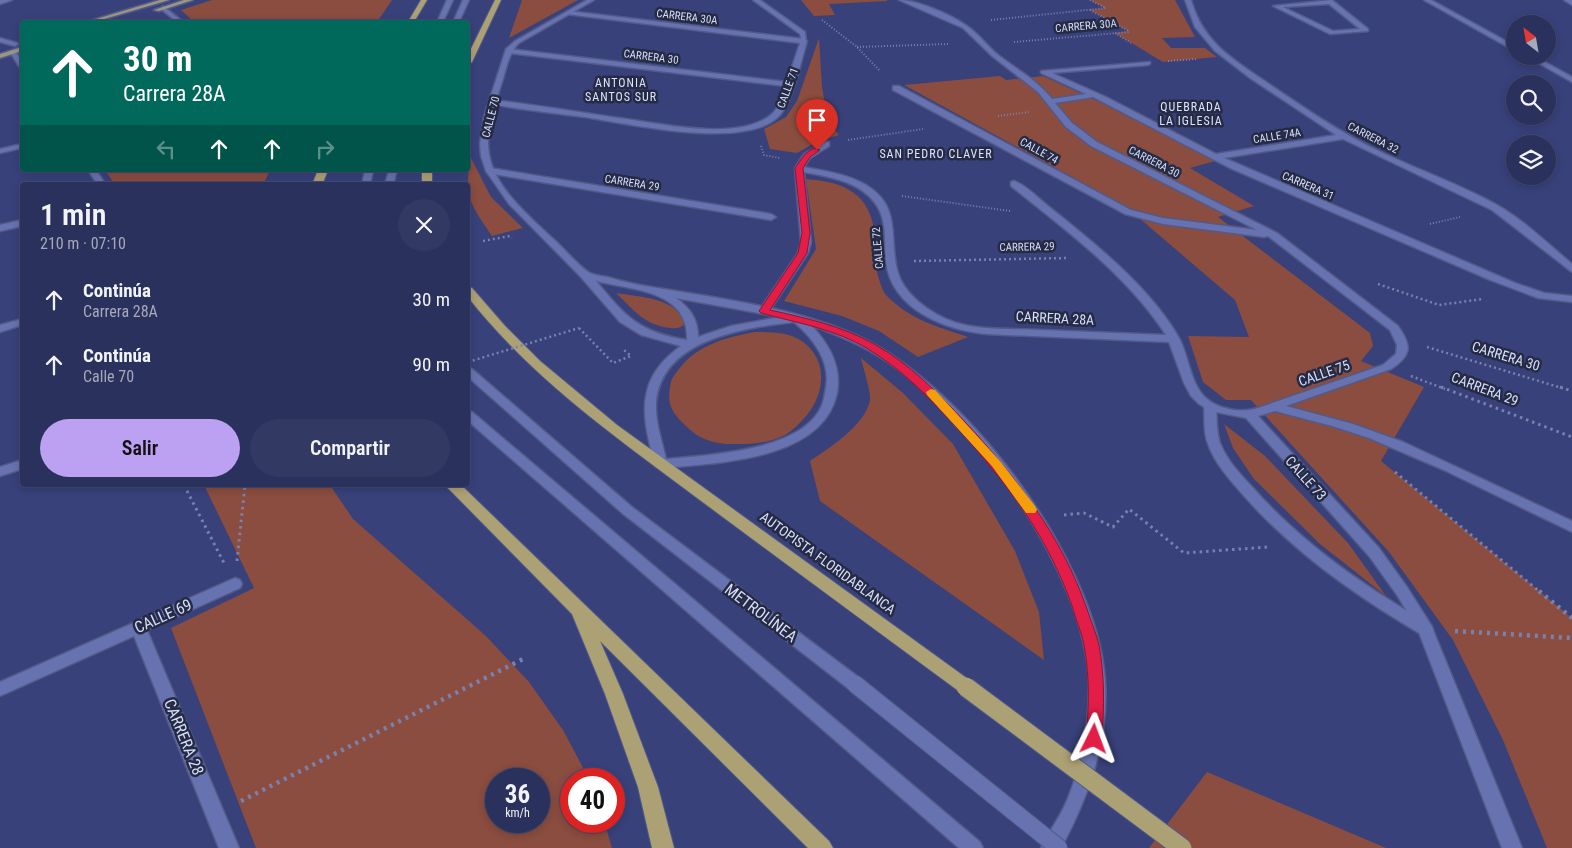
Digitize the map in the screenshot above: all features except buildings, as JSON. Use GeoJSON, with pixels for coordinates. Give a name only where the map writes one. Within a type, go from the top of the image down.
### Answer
{"type":"FeatureCollection","features":[{"type":"Feature","properties":{"kind":"highway"},"geometry":{"type":"LineString","coordinates":[[412,20],[424,0]]}},
{"type":"Feature","properties":{"kind":"highway"},"geometry":{"type":"LineString","coordinates":[[470,58],[498,0]]}},
{"type":"Feature","properties":{"kind":"highway","name":"AUTOPISTA FLORIDABLANCA"},"geometry":{"type":"LineString","coordinates":[[470,293],[487,316],[558,385],[661,464],[1182,848]]}},
{"type":"Feature","properties":{"kind":"highway"},"geometry":{"type":"LineString","coordinates":[[454,487],[822,848]]}},
{"type":"Feature","properties":{"kind":"highway"},"geometry":{"type":"LineString","coordinates":[[576,607],[614,694],[645,778],[663,848]]}},
{"type":"Feature","properties":{"kind":"main road"},"geometry":{"type":"LineString","coordinates":[[96,20],[166,0]]}},
{"type":"Feature","properties":{"kind":"main road"},"geometry":{"type":"LineString","coordinates":[[121,20],[190,0]]}},
{"type":"Feature","properties":{"kind":"main road"},"geometry":{"type":"LineString","coordinates":[[0,48],[20,43]]}},
{"type":"Feature","properties":{"kind":"main road"},"geometry":{"type":"LineString","coordinates":[[0,56],[20,50]]}},
{"type":"Feature","properties":{"kind":"street"},"geometry":{"type":"LineString","coordinates":[[0,2],[9,0]]}},
{"type":"Feature","properties":{"kind":"street"},"geometry":{"type":"LineString","coordinates":[[441,20],[450,0]]}},
{"type":"Feature","properties":{"kind":"street"},"geometry":{"type":"LineString","coordinates":[[457,20],[466,0]]}},
{"type":"Feature","properties":{"kind":"street"},"geometry":{"type":"LineString","coordinates":[[509,51],[517,42],[592,0]]}},
{"type":"Feature","properties":{"kind":"street"},"geometry":{"type":"LineString","coordinates":[[756,0],[803,33],[804,41]]}},
{"type":"Feature","properties":{"kind":"street","name":"CARRERA 30"},"geometry":{"type":"LineString","coordinates":[[902,0],[958,23],[1041,90],[1069,125],[1094,144],[1274,235],[1382,318],[1403,340]]}},
{"type":"Feature","properties":{"kind":"street","name":"CARRERA 32"},"geometry":{"type":"LineString","coordinates":[[1188,0],[1190,13],[1194,20],[1210,42],[1225,56],[1305,112],[1344,136],[1495,208],[1523,227],[1572,269]]}},
{"type":"Feature","properties":{"kind":"street"},"geometry":{"type":"LineString","coordinates":[[1427,0],[1506,44]]}},
{"type":"Feature","properties":{"kind":"street"},"geometry":{"type":"LineString","coordinates":[[1567,0],[1572,3]]}},
{"type":"Feature","properties":{"kind":"street"},"geometry":{"type":"LineString","coordinates":[[1329,1],[1366,30],[1332,33],[1276,6],[1329,1]]}},
{"type":"Feature","properties":{"kind":"street"},"geometry":{"type":"LineString","coordinates":[[163,8],[178,20]]}},
{"type":"Feature","properties":{"kind":"street","name":"CARRERA 30A"},"geometry":{"type":"LineString","coordinates":[[568,13],[804,41]]}},
{"type":"Feature","properties":{"kind":"street"},"geometry":{"type":"LineString","coordinates":[[0,40],[15,44]]}},
{"type":"Feature","properties":{"kind":"street","name":"CALLE 71"},"geometry":{"type":"LineString","coordinates":[[494,102],[696,131],[716,131],[754,126],[777,116],[790,85],[804,41]]}},
{"type":"Feature","properties":{"kind":"street","name":"CARRERA 30"},"geometry":{"type":"LineString","coordinates":[[509,51],[790,85]]}},
{"type":"Feature","properties":{"kind":"street","name":"CALLE 70"},"geometry":{"type":"LineString","coordinates":[[509,51],[484,138],[490,171],[508,198],[585,275],[620,316],[631,325],[667,339],[692,344]]}},
{"type":"Feature","properties":{"kind":"street"},"geometry":{"type":"LineString","coordinates":[[13,52],[20,64]]}},
{"type":"Feature","properties":{"kind":"street"},"geometry":{"type":"LineString","coordinates":[[1020,74],[1148,63]]}},
{"type":"Feature","properties":{"kind":"street"},"geometry":{"type":"LineString","coordinates":[[1544,65],[1572,80]]}},
{"type":"Feature","properties":{"kind":"street","name":"CARRERA 31"},"geometry":{"type":"LineString","coordinates":[[1043,72],[1095,95],[1214,157],[1512,286],[1552,297],[1572,299]]}},
{"type":"Feature","properties":{"kind":"street","name":"CALLE 74"},"geometry":{"type":"LineString","coordinates":[[896,88],[1128,212],[1163,221],[1274,235]]}},
{"type":"Feature","properties":{"kind":"street"},"geometry":{"type":"LineString","coordinates":[[1050,101],[1095,95]]}},
{"type":"Feature","properties":{"kind":"street","name":"CALLE 74A"},"geometry":{"type":"LineString","coordinates":[[1214,157],[1344,136]]}},
{"type":"Feature","properties":{"kind":"street"},"geometry":{"type":"LineString","coordinates":[[764,311],[803,253],[806,242],[800,165],[807,156],[826,144]]}},
{"type":"Feature","properties":{"kind":"street"},"geometry":{"type":"LineString","coordinates":[[0,152],[20,147]]}},
{"type":"Feature","properties":{"kind":"street","name":"CALLE 72"},"geometry":{"type":"LineString","coordinates":[[800,165],[833,176],[869,192],[880,203],[888,218],[891,232],[891,262],[894,275],[904,291],[918,306],[937,318]]}},
{"type":"Feature","properties":{"kind":"street","name":"CARRERA 29"},"geometry":{"type":"LineString","coordinates":[[490,171],[771,217]]}},
{"type":"Feature","properties":{"kind":"street"},"geometry":{"type":"LineString","coordinates":[[1014,184],[1104,257],[1141,295],[1174,339],[1182,356],[1188,384],[1194,392],[1210,406],[1227,412],[1250,414]]}},
{"type":"Feature","properties":{"kind":"street"},"geometry":{"type":"LineString","coordinates":[[0,228],[20,223]]}},
{"type":"Feature","properties":{"kind":"street"},"geometry":{"type":"LineString","coordinates":[[585,275],[663,293],[796,318],[846,334],[871,346],[916,380],[964,426],[996,463],[1051,542],[1074,592],[1091,643],[1097,685],[1094,739],[1074,805],[1051,848]]}},
{"type":"Feature","properties":{"kind":"street"},"geometry":{"type":"LineString","coordinates":[[663,293],[680,305],[690,316],[693,330],[692,344]]}},
{"type":"Feature","properties":{"kind":"street"},"geometry":{"type":"LineString","coordinates":[[796,318],[818,340],[833,370],[833,386],[829,402],[814,425],[788,442],[770,449],[712,459],[661,464],[652,421],[651,397],[655,384],[666,365],[677,354],[692,344],[718,333],[747,325],[796,318]]}},
{"type":"Feature","properties":{"kind":"street","name":"CARRERA 28A"},"geometry":{"type":"LineString","coordinates":[[937,318],[954,325],[992,330],[1174,339]]}},
{"type":"Feature","properties":{"kind":"street"},"geometry":{"type":"LineString","coordinates":[[0,329],[20,323]]}},
{"type":"Feature","properties":{"kind":"street","name":"CALLE 75"},"geometry":{"type":"LineString","coordinates":[[1250,414],[1387,368],[1397,362],[1403,353],[1403,340]]}},
{"type":"Feature","properties":{"kind":"street","name":"METROLÍNEA"},"geometry":{"type":"LineString","coordinates":[[470,373],[627,510],[855,684],[1059,848]]}},
{"type":"Feature","properties":{"kind":"street"},"geometry":{"type":"LineString","coordinates":[[1210,406],[1211,436],[1225,464],[1257,503],[1301,545],[1333,571],[1373,600],[1426,629]]}},
{"type":"Feature","properties":{"kind":"street"},"geometry":{"type":"LineString","coordinates":[[1273,406],[1373,434],[1572,527]]}},
{"type":"Feature","properties":{"kind":"street","name":"CALLE 73"},"geometry":{"type":"LineString","coordinates":[[1250,414],[1374,552],[1426,629],[1512,848]]}},
{"type":"Feature","properties":{"kind":"street"},"geometry":{"type":"LineString","coordinates":[[470,417],[973,848]]}},
{"type":"Feature","properties":{"kind":"street"},"geometry":{"type":"LineString","coordinates":[[0,472],[20,465]]}},
{"type":"Feature","properties":{"kind":"street","name":"CALLE 69"},"geometry":{"type":"LineString","coordinates":[[0,688],[235,584]]}},
{"type":"Feature","properties":{"kind":"street","name":"CARRERA 28"},"geometry":{"type":"LineString","coordinates":[[138,627],[229,848]]}},
{"type":"Feature","properties":{"kind":"path"},"geometry":{"type":"LineString","coordinates":[[958,23],[1106,8],[1090,0]]}},
{"type":"Feature","properties":{"kind":"path","name":"CARRERA 30A"},"geometry":{"type":"LineString","coordinates":[[857,47],[983,44],[1129,32],[1090,10]]}},
{"type":"Feature","properties":{"kind":"path"},"geometry":{"type":"LineString","coordinates":[[822,20],[857,47],[896,88]]}},
{"type":"Feature","properties":{"kind":"path"},"geometry":{"type":"LineString","coordinates":[[1148,63],[1225,56]]}},
{"type":"Feature","properties":{"kind":"path"},"geometry":{"type":"LineString","coordinates":[[754,126],[764,155],[800,165]]}},
{"type":"Feature","properties":{"kind":"path"},"geometry":{"type":"LineString","coordinates":[[1393,234],[1495,208]]}},
{"type":"Feature","properties":{"kind":"path"},"geometry":{"type":"LineString","coordinates":[[483,241],[510,236],[516,242]]}},
{"type":"Feature","properties":{"kind":"path","name":"CARRERA 29"},"geometry":{"type":"LineString","coordinates":[[891,262],[1104,257]]}},
{"type":"Feature","properties":{"kind":"path"},"geometry":{"type":"LineString","coordinates":[[1339,284],[1364,280],[1439,305],[1485,298]]}},
{"type":"Feature","properties":{"kind":"path"},"geometry":{"type":"LineString","coordinates":[[470,361],[579,328],[613,363],[631,356],[617,343]]}},
{"type":"Feature","properties":{"kind":"path","name":"CARRERA 30"},"geometry":{"type":"LineString","coordinates":[[1403,340],[1572,391]]}},
{"type":"Feature","properties":{"kind":"path","name":"CARRERA 29"},"geometry":{"type":"LineString","coordinates":[[1387,368],[1572,436]]}},
{"type":"Feature","properties":{"kind":"path"},"geometry":{"type":"LineString","coordinates":[[1388,467],[1572,618]]}},
{"type":"Feature","properties":{"kind":"path"},"geometry":{"type":"LineString","coordinates":[[185,487],[235,584]]}},
{"type":"Feature","properties":{"kind":"path"},"geometry":{"type":"LineString","coordinates":[[235,584],[245,487]]}},
{"type":"Feature","properties":{"kind":"path"},"geometry":{"type":"LineString","coordinates":[[1036,518],[1084,513],[1113,527],[1129,509],[1184,553],[1301,545]]}},
{"type":"Feature","properties":{"kind":"path"},"geometry":{"type":"LineString","coordinates":[[1426,629],[1572,638]]}},
{"type":"Feature","properties":{"kind":"path"},"geometry":{"type":"LineString","coordinates":[[216,814],[526,658]]}},
{"type":"Feature","properties":{"kind":"shaded area"},"geometry":{"type":"Polygon","coordinates":[[[212,0],[392,0],[378,20],[192,20],[181,10],[212,0]]]}},
{"type":"Feature","properties":{"kind":"shaded area"},"geometry":{"type":"Polygon","coordinates":[[[522,0],[578,0],[509,38],[522,0]]]}},
{"type":"Feature","properties":{"kind":"shaded area"},"geometry":{"type":"Polygon","coordinates":[[[801,0],[888,1],[829,4],[835,15],[814,16],[801,0]]]}},
{"type":"Feature","properties":{"kind":"shaded area"},"geometry":{"type":"Polygon","coordinates":[[[1090,0],[1175,0],[1195,37],[1162,38],[1171,48],[1205,48],[1217,57],[1163,62],[1115,33],[1128,31],[1090,10],[1105,8],[1090,0]]]}},
{"type":"Feature","properties":{"kind":"shaded area"},"geometry":{"type":"Polygon","coordinates":[[[819,38],[822,87],[828,122],[839,135],[818,141],[797,153],[770,149],[764,129],[786,117],[797,101],[819,38]]]}},
{"type":"Feature","properties":{"kind":"shaded area"},"geometry":{"type":"Polygon","coordinates":[[[1000,76],[1006,80],[1043,76],[1102,103],[1215,161],[1190,168],[1254,206],[1218,217],[1370,333],[1373,346],[1361,361],[1424,387],[1381,461],[1572,618],[1572,848],[1547,848],[1503,740],[1453,640],[1389,552],[1251,400],[1226,400],[1203,382],[1188,336],[1249,337],[1235,300],[1125,206],[904,85],[1000,76]]]}},
{"type":"Feature","properties":{"kind":"shaded area"},"geometry":{"type":"Polygon","coordinates":[[[470,156],[491,197],[523,228],[492,236],[470,199],[470,182],[468,181],[470,156]]]}},
{"type":"Feature","properties":{"kind":"shaded area"},"geometry":{"type":"Polygon","coordinates":[[[106,172],[269,172],[264,182],[113,182],[106,172]]]}},
{"type":"Feature","properties":{"kind":"shaded area"},"geometry":{"type":"Polygon","coordinates":[[[806,179],[833,183],[844,187],[853,192],[868,209],[875,235],[877,271],[885,294],[894,303],[924,321],[968,337],[918,357],[879,331],[842,316],[784,301],[816,249],[806,179]]]}},
{"type":"Feature","properties":{"kind":"shaded area"},"geometry":{"type":"Polygon","coordinates":[[[616,293],[646,297],[666,303],[681,315],[685,324],[674,328],[653,324],[634,311],[616,293]]]}},
{"type":"Feature","properties":{"kind":"shaded area"},"geometry":{"type":"Polygon","coordinates":[[[755,332],[786,334],[803,342],[811,349],[817,358],[821,377],[820,387],[813,406],[792,430],[770,441],[730,444],[717,443],[698,436],[682,422],[671,408],[669,397],[672,378],[686,361],[713,343],[755,332]]]}},
{"type":"Feature","properties":{"kind":"shaded area"},"geometry":{"type":"Polygon","coordinates":[[[861,358],[903,393],[953,444],[1015,551],[1039,612],[1044,660],[820,501],[810,461],[846,435],[867,410],[870,396],[861,358]]]}},
{"type":"Feature","properties":{"kind":"shaded area"},"geometry":{"type":"Polygon","coordinates":[[[1224,424],[1265,456],[1348,543],[1386,596],[1320,544],[1254,479],[1233,448],[1224,424]]]}},
{"type":"Feature","properties":{"kind":"shaded area"},"geometry":{"type":"Polygon","coordinates":[[[205,487],[331,487],[353,519],[486,636],[529,682],[563,730],[583,768],[560,768],[560,833],[608,833],[612,848],[256,848],[171,628],[254,588],[205,487]]]}},
{"type":"Feature","properties":{"kind":"shaded area"},"geometry":{"type":"Polygon","coordinates":[[[1207,772],[1386,848],[1149,848],[1207,772]]]}},
{"type":"Feature","properties":{"kind":"slow traffic"},"geometry":{"type":"LineString","coordinates":[[931,392],[996,463],[1030,510]]}},
{"type":"Feature","properties":{"kind":"district","name":"ANTONIA SANTOS SUR"},"geometry":{"type":"Point","coordinates":[621,90]}},
{"type":"Feature","properties":{"kind":"district","name":"QUEBRADA LA IGLESIA"},"geometry":{"type":"Point","coordinates":[1191,114]}},
{"type":"Feature","properties":{"kind":"district","name":"SAN PEDRO CLAVER"},"geometry":{"type":"Point","coordinates":[936,154]}},
{"type":"Feature","properties":{"kind":"route"},"geometry":{"type":"LineString","coordinates":[[817,150],[801,162],[799,168],[798,176],[806,233],[803,253],[764,311],[814,323],[846,334],[871,346],[929,390],[996,463],[1029,507],[1051,542],[1074,592],[1091,643],[1097,685],[1094,739]]}}]}
